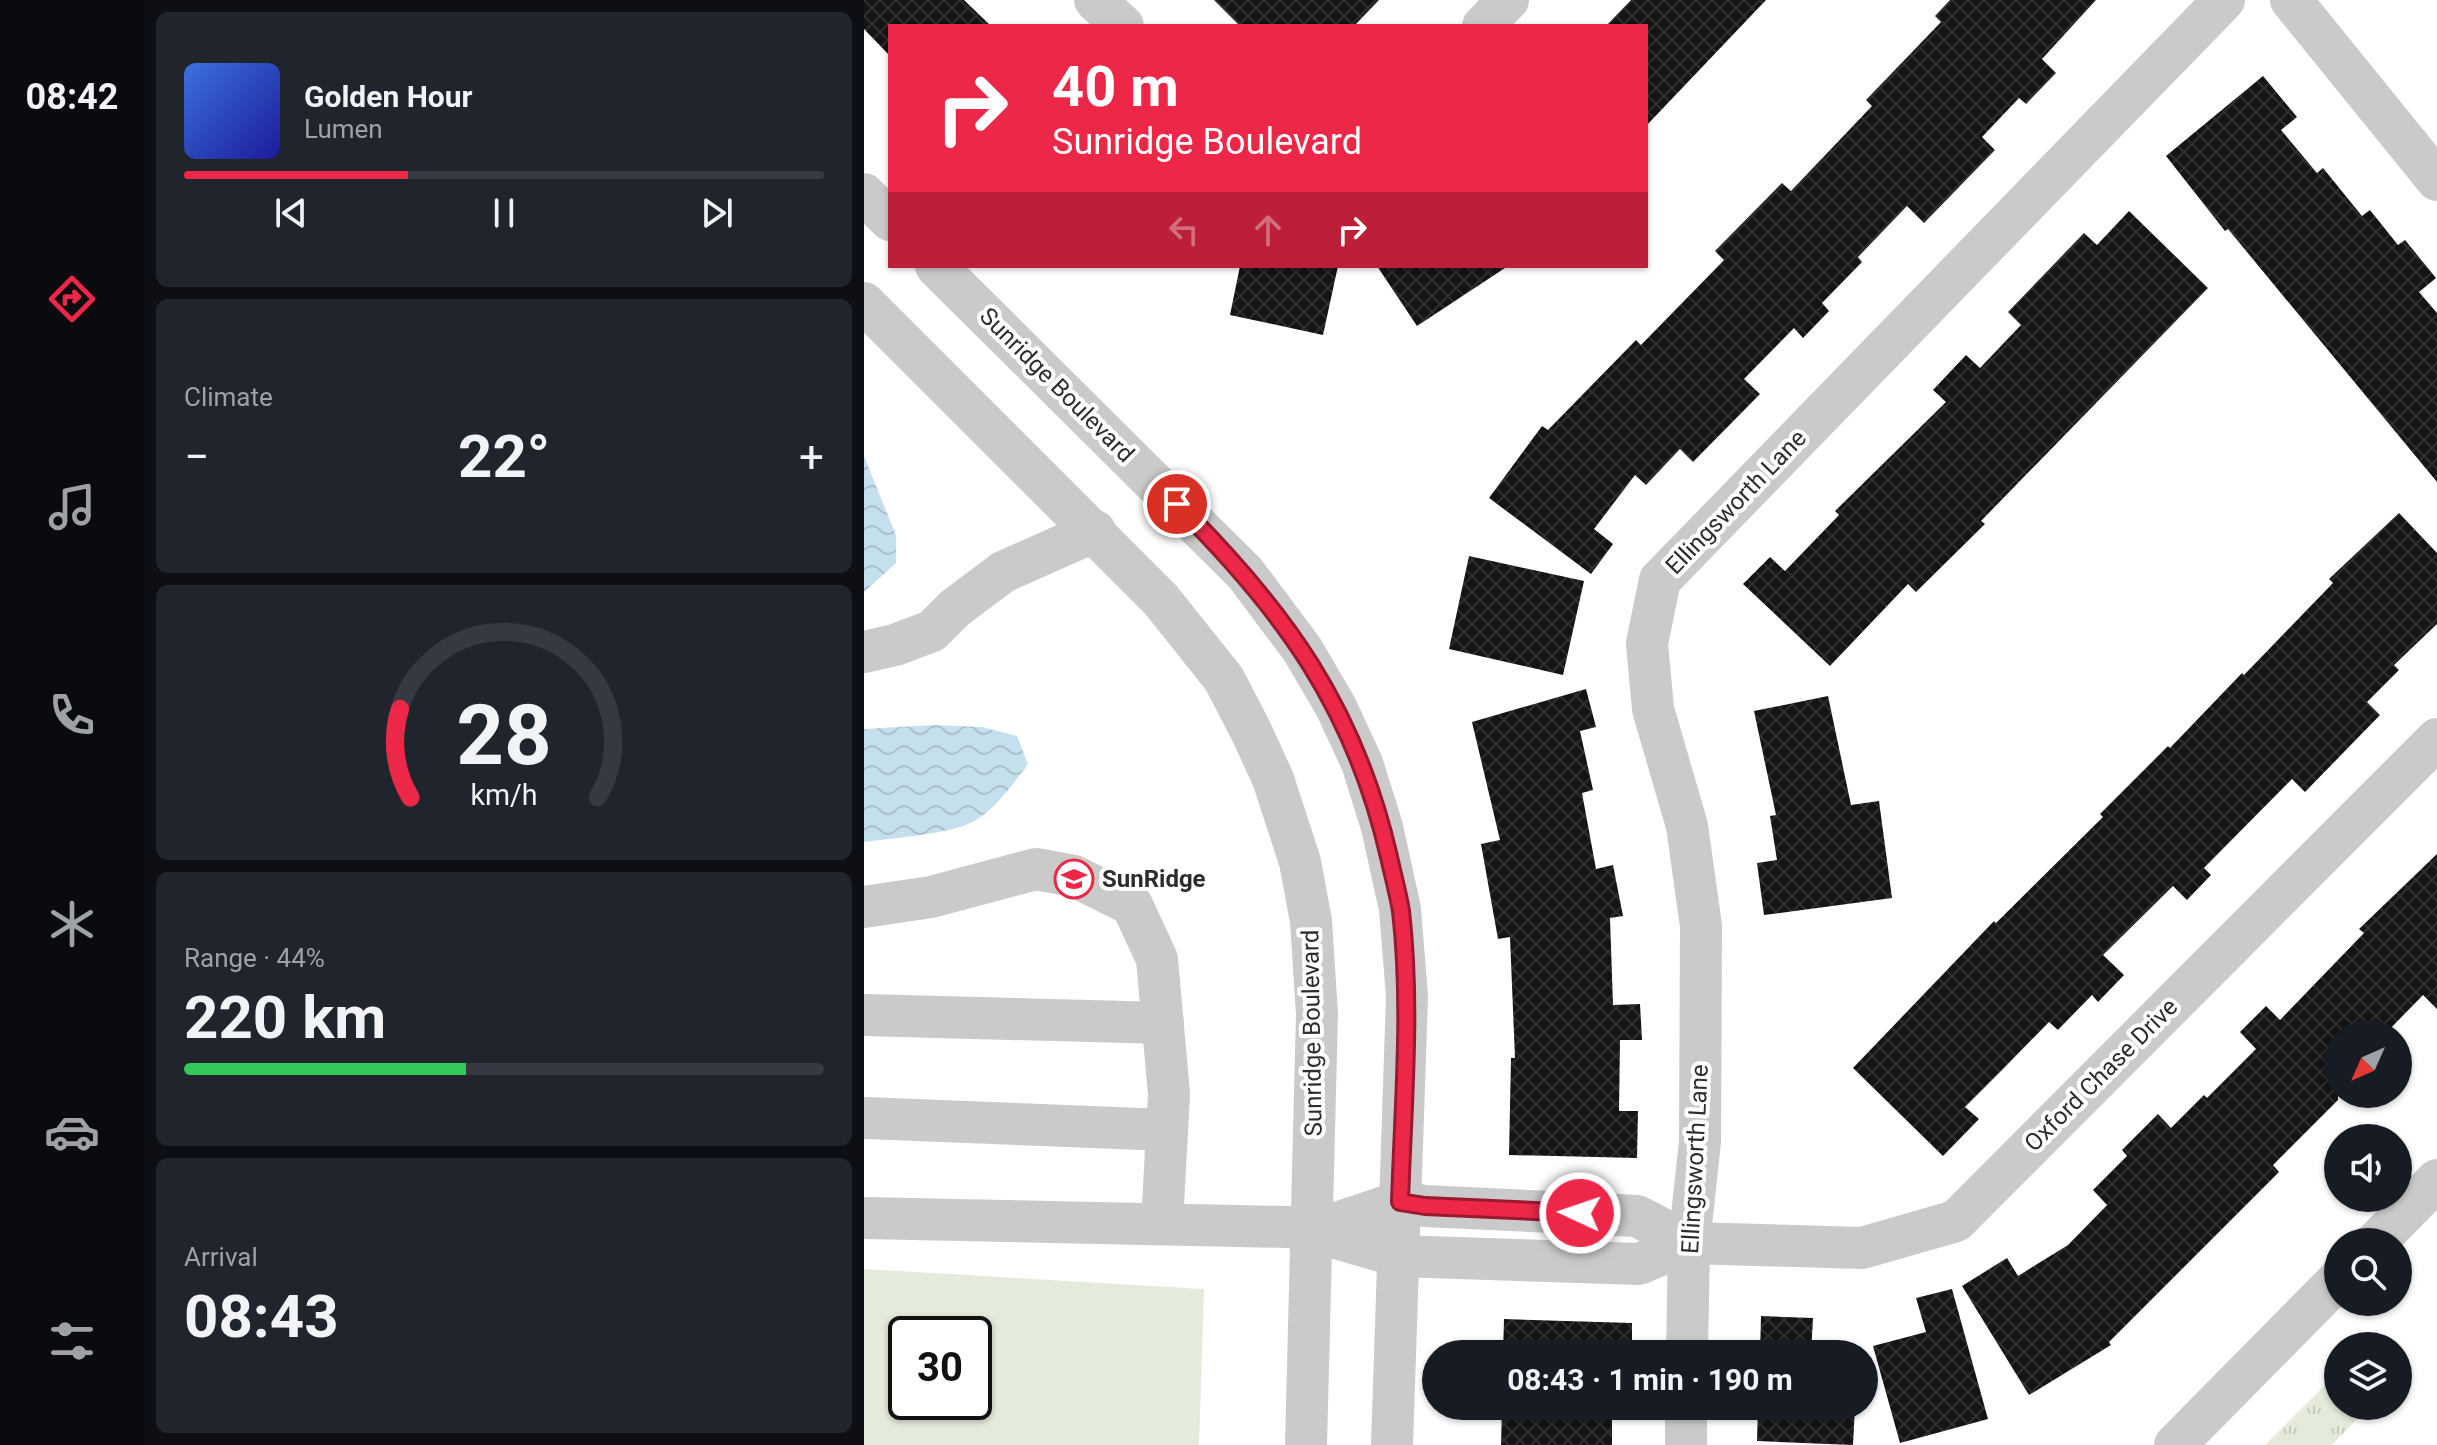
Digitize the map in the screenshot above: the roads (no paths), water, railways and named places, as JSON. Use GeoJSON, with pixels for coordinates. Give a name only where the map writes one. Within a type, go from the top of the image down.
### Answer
{"type":"FeatureCollection","features":[{"type":"Feature","properties":{"kind":"street"},"geometry":{"type":"LineString","coordinates":[[1095,0],[1121,24]]}},
{"type":"Feature","properties":{"kind":"street"},"geometry":{"type":"LineString","coordinates":[[1485,24],[1508,0]]}},
{"type":"Feature","properties":{"kind":"street","name":"Ellingsworth Lane"},"geometry":{"type":"LineString","coordinates":[[1687,1340],[1689,1243],[1700,1142],[1701,926],[1687,826],[1653,709],[1647,643],[1660,580],[2224,0]]}},
{"type":"Feature","properties":{"kind":"street"},"geometry":{"type":"LineString","coordinates":[[2291,0],[2437,180]]}},
{"type":"Feature","properties":{"kind":"street"},"geometry":{"type":"LineString","coordinates":[[864,194],[888,218]]}},
{"type":"Feature","properties":{"kind":"street","name":"Sunridge Boulevard"},"geometry":{"type":"LineString","coordinates":[[938,268],[1245,573],[1302,649],[1336,707],[1362,763],[1382,827],[1400,909],[1407,996],[1392,1445]]}},
{"type":"Feature","properties":{"kind":"street","name":"Sunridge Boulevard"},"geometry":{"type":"LineString","coordinates":[[864,303],[1161,600],[1224,679],[1251,731],[1283,806],[1300,862],[1311,921],[1317,1014],[1306,1445]]}},
{"type":"Feature","properties":{"kind":"street"},"geometry":{"type":"LineString","coordinates":[[864,652],[895,645],[932,631],[955,608],[1003,572],[1095,531]]}},
{"type":"Feature","properties":{"kind":"street","name":"Oxford Chase Drive"},"geometry":{"type":"LineString","coordinates":[[1312,1231],[1398,1256],[1639,1264],[1689,1243],[1862,1248],[1956,1221],[2437,739]]}},
{"type":"Feature","properties":{"kind":"street"},"geometry":{"type":"LineString","coordinates":[[864,907],[931,897],[1036,869],[1074,876],[1132,905],[1157,959],[1169,1094],[1162,1224]]}},
{"type":"Feature","properties":{"kind":"street"},"geometry":{"type":"LineString","coordinates":[[864,1015],[1163,1023]]}},
{"type":"Feature","properties":{"kind":"street"},"geometry":{"type":"LineString","coordinates":[[864,1118],[1167,1130]]}},
{"type":"Feature","properties":{"kind":"street"},"geometry":{"type":"LineString","coordinates":[[2390,1228],[2437,1180]]}},
{"type":"Feature","properties":{"kind":"street","name":"Oxford Chase Drive"},"geometry":{"type":"LineString","coordinates":[[1312,1231],[1400,1202],[1425,1206],[1637,1216],[1689,1243]]}},
{"type":"Feature","properties":{"kind":"street"},"geometry":{"type":"LineString","coordinates":[[1535,1261],[1536,1211]]}},
{"type":"Feature","properties":{"kind":"street"},"geometry":{"type":"LineString","coordinates":[[864,1218],[1289,1227],[1312,1231]]}},
{"type":"Feature","properties":{"kind":"street"},"geometry":{"type":"LineString","coordinates":[[2175,1445],[2324,1294]]}},
{"type":"Feature","properties":{"kind":"street"},"geometry":{"type":"LineString","coordinates":[[1686,1420],[1686,1445]]}},
{"type":"Feature","properties":{"kind":"water"},"geometry":{"type":"Polygon","coordinates":[[[864,456],[896,535],[896,563],[864,592],[864,456]]]}},
{"type":"Feature","properties":{"kind":"water"},"geometry":{"type":"Polygon","coordinates":[[[934,725],[982,727],[1017,736],[1028,764],[998,802],[966,825],[939,832],[864,842],[864,729],[934,725]]]}},
{"type":"Feature","properties":{"kind":"place","name":"SunRidge"},"geometry":{"type":"Point","coordinates":[1074,879]}}]}
